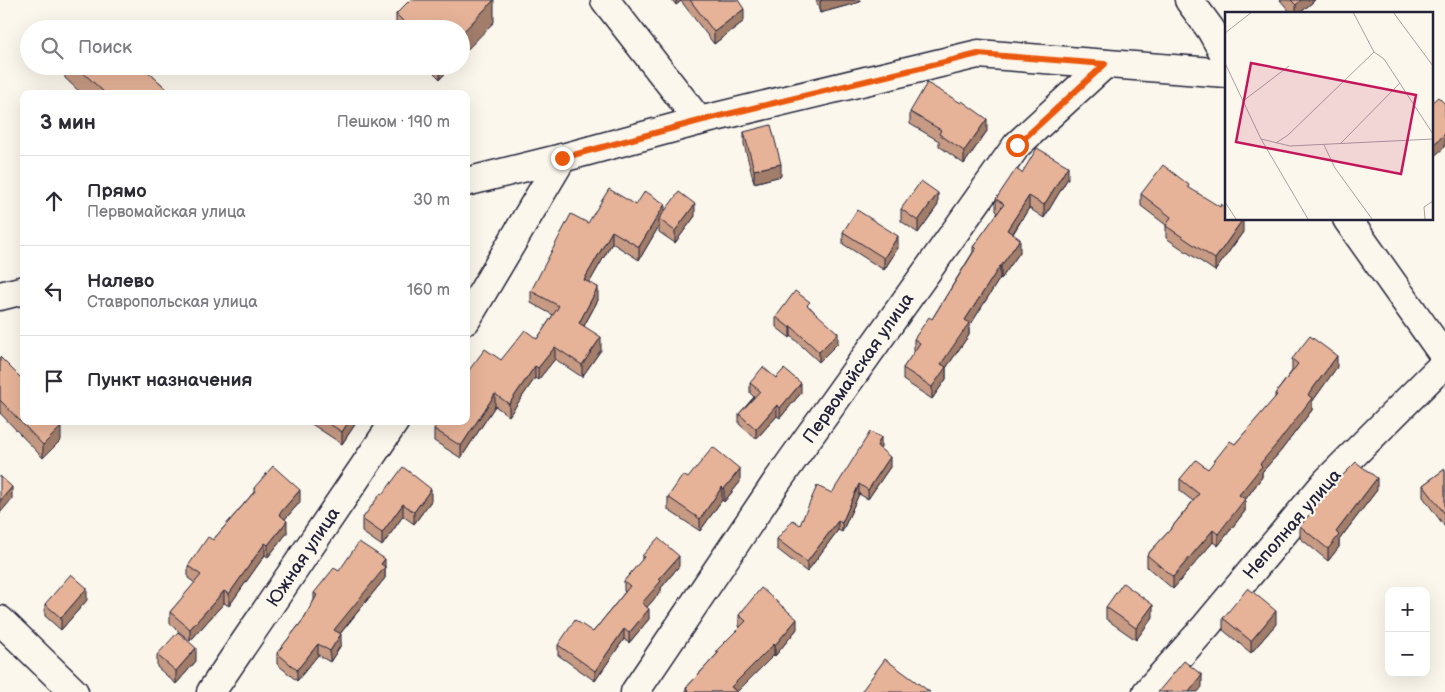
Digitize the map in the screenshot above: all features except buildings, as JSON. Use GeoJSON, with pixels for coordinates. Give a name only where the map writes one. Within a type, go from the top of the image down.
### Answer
{"type":"FeatureCollection","features":[{"type":"Feature","properties":{"kind":"street"},"geometry":{"type":"LineString","coordinates":[[605,0],[699,121]]}},
{"type":"Feature","properties":{"kind":"street"},"geometry":{"type":"LineString","coordinates":[[1189,0],[1212,30],[1225,55]]}},
{"type":"Feature","properties":{"kind":"street"},"geometry":{"type":"LineString","coordinates":[[470,181],[699,121],[978,54],[1225,73]]}},
{"type":"Feature","properties":{"kind":"street","name":"Первомайская улица"},"geometry":{"type":"LineString","coordinates":[[635,692],[778,480],[1017,145],[1105,64]]}},
{"type":"Feature","properties":{"kind":"street"},"geometry":{"type":"LineString","coordinates":[[470,313],[562,158]]}},
{"type":"Feature","properties":{"kind":"street"},"geometry":{"type":"LineString","coordinates":[[1348,220],[1445,357]]}},
{"type":"Feature","properties":{"kind":"street"},"geometry":{"type":"LineString","coordinates":[[0,296],[20,291]]}},
{"type":"Feature","properties":{"kind":"street","name":"Неполная улица"},"geometry":{"type":"LineString","coordinates":[[1147,692],[1206,626],[1326,481],[1445,363]]}},
{"type":"Feature","properties":{"kind":"street","name":"Южная улица"},"geometry":{"type":"LineString","coordinates":[[211,692],[392,425]]}},
{"type":"Feature","properties":{"kind":"street"},"geometry":{"type":"LineString","coordinates":[[0,620],[74,692]]}},
{"type":"Feature","properties":{"kind":"route"},"geometry":{"type":"LineString","coordinates":[[562,158],[699,121],[978,54],[1105,64],[1017,145]]}}]}
